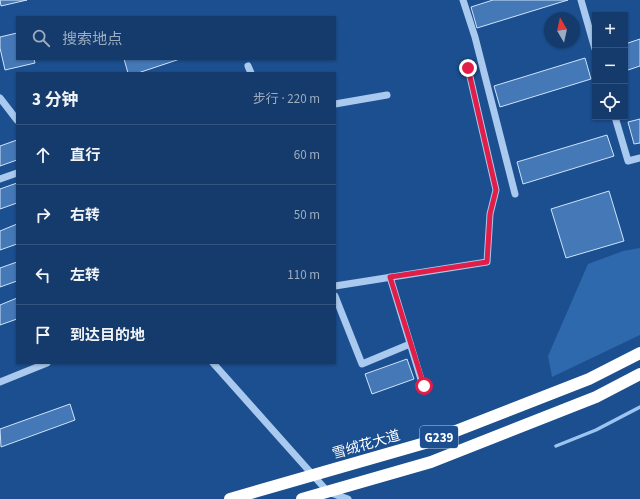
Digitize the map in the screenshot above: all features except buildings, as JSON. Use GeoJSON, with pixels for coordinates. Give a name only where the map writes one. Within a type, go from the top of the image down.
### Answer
{"type":"FeatureCollection","features":[{"type":"Feature","properties":{"kind":"highway","name":"雪绒花大道"},"geometry":{"type":"LineString","coordinates":[[230,499],[425,443],[589,379],[640,353]]}},
{"type":"Feature","properties":{"kind":"highway","name":"G239"},"geometry":{"type":"LineString","coordinates":[[302,499],[431,462],[596,397],[640,374]]}},
{"type":"Feature","properties":{"kind":"street"},"geometry":{"type":"LineString","coordinates":[[463,0],[475,37],[516,194]]}},
{"type":"Feature","properties":{"kind":"street"},"geometry":{"type":"LineString","coordinates":[[581,0],[595,48]]}},
{"type":"Feature","properties":{"kind":"street"},"geometry":{"type":"LineString","coordinates":[[336,286],[487,262],[490,214],[496,190],[468,68]]}},
{"type":"Feature","properties":{"kind":"street"},"geometry":{"type":"LineString","coordinates":[[336,104],[387,95]]}},
{"type":"Feature","properties":{"kind":"street"},"geometry":{"type":"LineString","coordinates":[[0,98],[16,119]]}},
{"type":"Feature","properties":{"kind":"street"},"geometry":{"type":"LineString","coordinates":[[616,120],[628,161],[640,158]]}},
{"type":"Feature","properties":{"kind":"street"},"geometry":{"type":"LineString","coordinates":[[0,180],[16,173]]}},
{"type":"Feature","properties":{"kind":"street"},"geometry":{"type":"LineString","coordinates":[[390,277],[424,386]]}},
{"type":"Feature","properties":{"kind":"street"},"geometry":{"type":"LineString","coordinates":[[336,299],[362,364],[410,344]]}},
{"type":"Feature","properties":{"kind":"street"},"geometry":{"type":"LineString","coordinates":[[0,382],[45,364]]}},
{"type":"Feature","properties":{"kind":"street"},"geometry":{"type":"LineString","coordinates":[[214,364],[328,492],[348,499]]}},
{"type":"Feature","properties":{"kind":"shaded area"},"geometry":{"type":"Polygon","coordinates":[[[640,248],[640,335],[552,377],[548,356],[588,264],[623,251],[640,248]]]}},
{"type":"Feature","properties":{"kind":"waterway"},"geometry":{"type":"LineString","coordinates":[[556,446],[596,430],[640,407]]}},
{"type":"Feature","properties":{"kind":"route"},"geometry":{"type":"LineString","coordinates":[[424,386],[390,277],[487,262],[490,214],[496,190],[468,68]]}}]}
